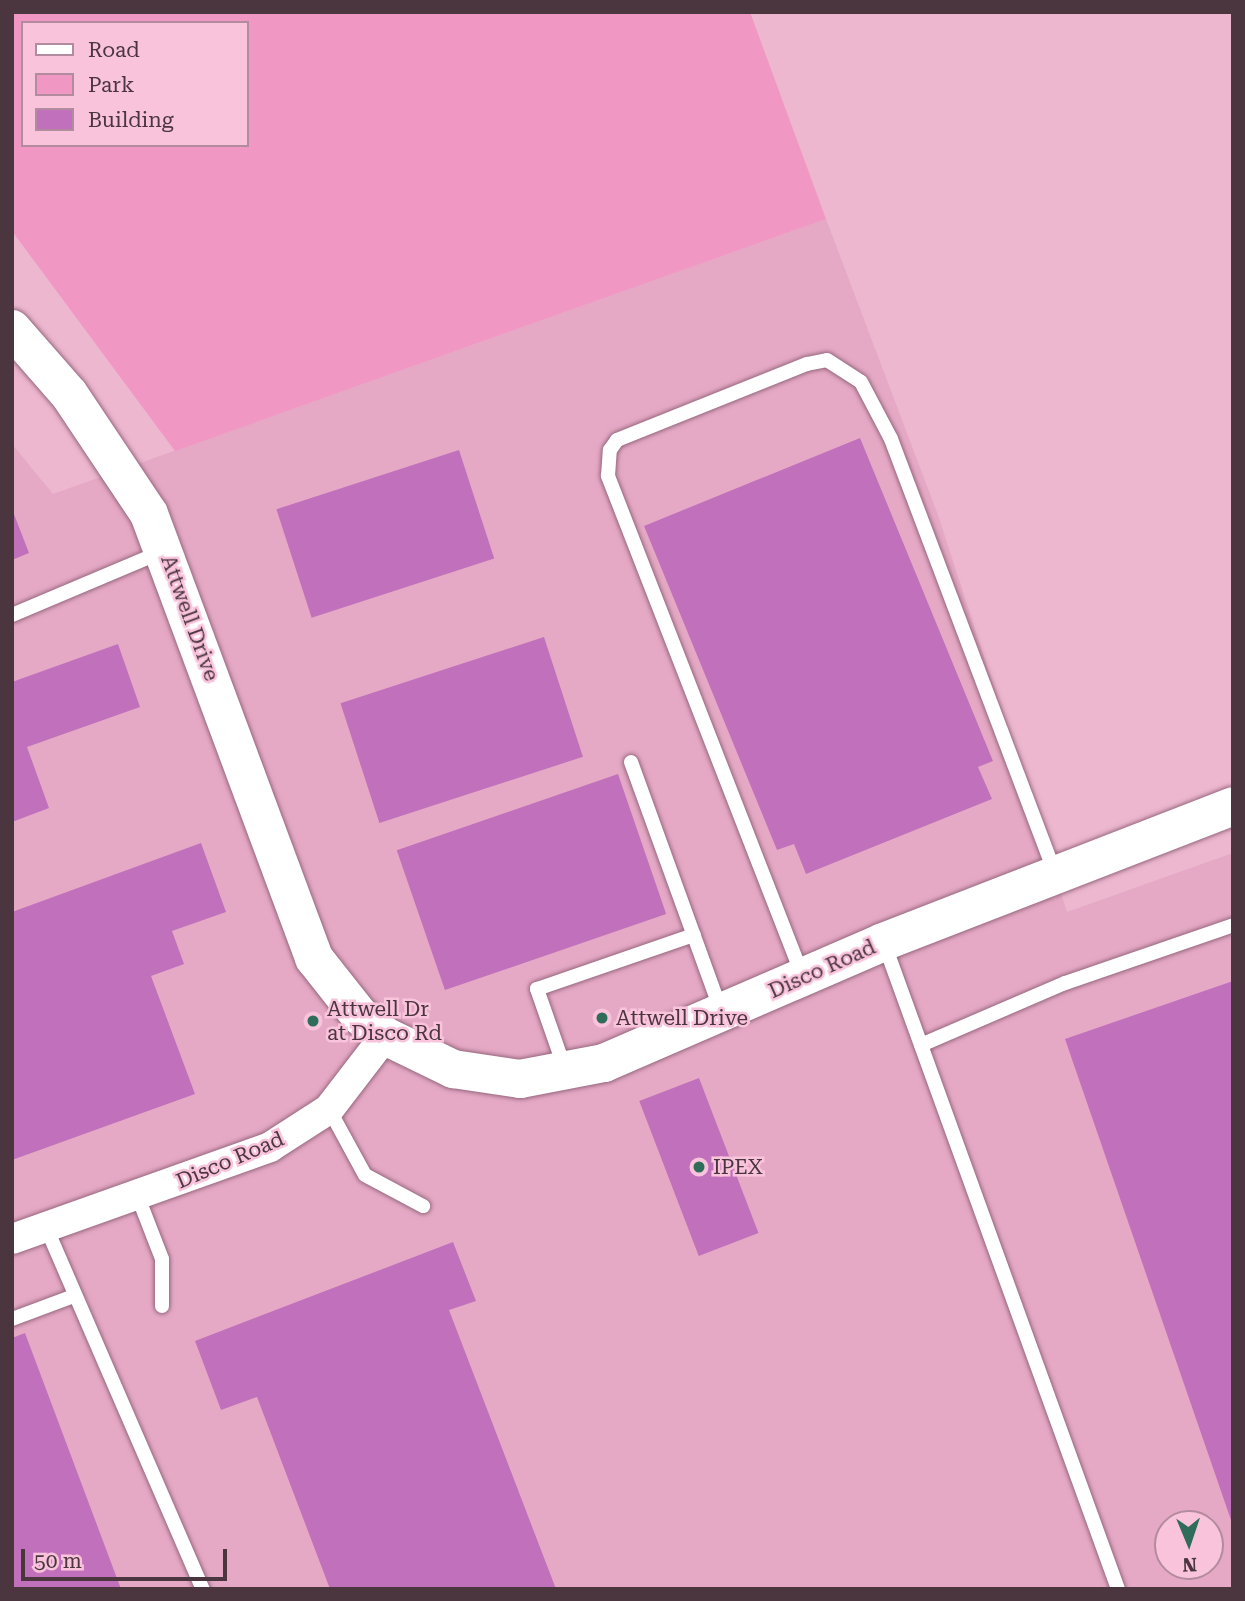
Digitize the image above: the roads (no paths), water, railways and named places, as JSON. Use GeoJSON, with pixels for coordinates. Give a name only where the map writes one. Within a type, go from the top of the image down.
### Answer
{"type":"FeatureCollection","features":[{"type":"Feature","properties":{"kind":"main road","name":"Attwell Drive"},"geometry":{"type":"LineString","coordinates":[[12,329],[121,465],[166,550],[314,958],[359,1015],[385,1036]]}},
{"type":"Feature","properties":{"kind":"main road","name":"Disco Road"},"geometry":{"type":"LineString","coordinates":[[385,1036],[453,1069],[483,1076],[567,1074],[1055,872],[1233,806]]}},
{"type":"Feature","properties":{"kind":"street","name":"Disco Road"},"geometry":{"type":"LineString","coordinates":[[12,1238],[138,1197],[270,1147],[329,1109],[385,1036]]}},
{"type":"Feature","properties":{"kind":"lane"},"geometry":{"type":"LineString","coordinates":[[803,977],[608,476],[610,450],[618,439],[807,364],[827,360],[861,382],[891,439],[1055,872]]}},
{"type":"Feature","properties":{"kind":"lane"},"geometry":{"type":"LineString","coordinates":[[12,615],[166,550]]}},
{"type":"Feature","properties":{"kind":"lane"},"geometry":{"type":"LineString","coordinates":[[631,762],[722,1012]]}},
{"type":"Feature","properties":{"kind":"lane"},"geometry":{"type":"LineString","coordinates":[[921,1045],[1065,983],[1233,925]]}},
{"type":"Feature","properties":{"kind":"lane"},"geometry":{"type":"LineString","coordinates":[[567,1074],[537,989],[694,935]]}},
{"type":"Feature","properties":{"kind":"lane"},"geometry":{"type":"LineString","coordinates":[[883,942],[1118,1589]]}},
{"type":"Feature","properties":{"kind":"lane"},"geometry":{"type":"LineString","coordinates":[[329,1109],[365,1175],[423,1206]]}},
{"type":"Feature","properties":{"kind":"lane"},"geometry":{"type":"LineString","coordinates":[[138,1197],[162,1259],[162,1306]]}},
{"type":"Feature","properties":{"kind":"lane"},"geometry":{"type":"LineString","coordinates":[[46,1227],[203,1589]]}},
{"type":"Feature","properties":{"kind":"lane"},"geometry":{"type":"LineString","coordinates":[[12,1319],[74,1296]]}},
{"type":"Feature","properties":{"kind":"place","name":"Attwell Drive"},"geometry":{"type":"Point","coordinates":[602,1018]}},
{"type":"Feature","properties":{"kind":"place","name":"Attwell Dr at Disco Rd"},"geometry":{"type":"Point","coordinates":[313,1021]}},
{"type":"Feature","properties":{"kind":"place","name":"IPEX"},"geometry":{"type":"Point","coordinates":[699,1167]}}]}
